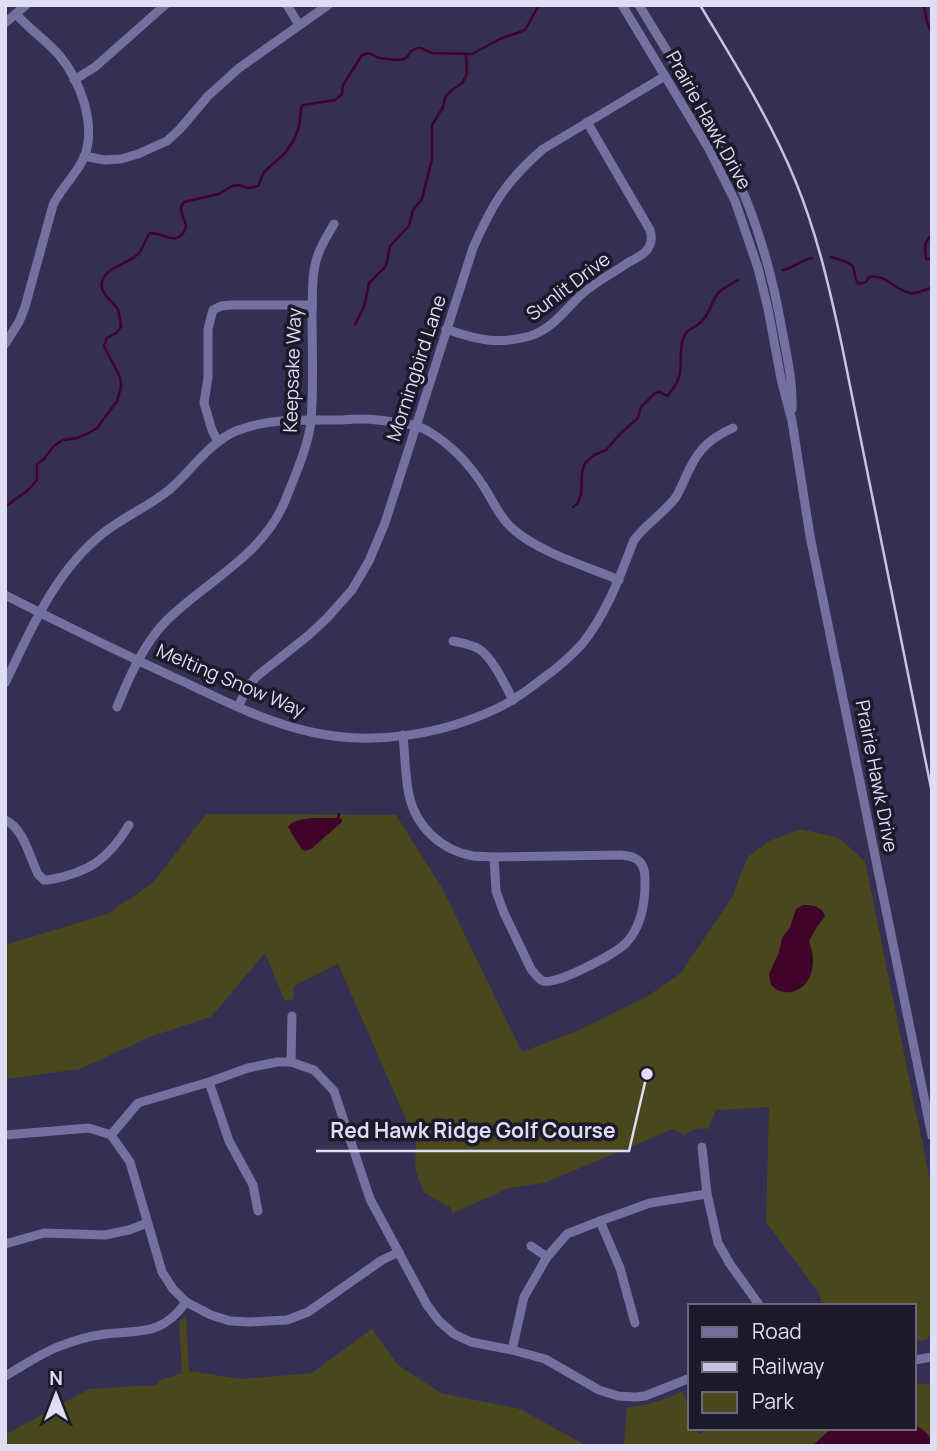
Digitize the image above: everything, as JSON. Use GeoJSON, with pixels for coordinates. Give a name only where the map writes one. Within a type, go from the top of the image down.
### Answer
{"type":"FeatureCollection","features":[{"type":"Feature","properties":{"kind":"street"},"geometry":{"type":"LineString","coordinates":[[5,23],[26,5]]}},
{"type":"Feature","properties":{"kind":"street"},"geometry":{"type":"LineString","coordinates":[[74,80],[95,67],[165,5]]}},
{"type":"Feature","properties":{"kind":"street"},"geometry":{"type":"LineString","coordinates":[[287,5],[299,25]]}},
{"type":"Feature","properties":{"kind":"street"},"geometry":{"type":"LineString","coordinates":[[84,156],[104,160],[121,159],[167,141],[227,77],[328,5]]}},
{"type":"Feature","properties":{"kind":"street","name":"Prairie Hawk Drive"},"geometry":{"type":"LineString","coordinates":[[622,5],[709,149],[741,216],[763,286],[780,379],[792,421],[810,536],[932,1136]]}},
{"type":"Feature","properties":{"kind":"street","name":"Prairie Hawk Drive"},"geometry":{"type":"LineString","coordinates":[[639,5],[716,134],[752,215],[776,299],[791,380],[792,421]]}},
{"type":"Feature","properties":{"kind":"street"},"geometry":{"type":"LineString","coordinates":[[5,344],[25,307],[53,205],[76,172],[88,139],[88,118],[74,80],[60,56],[16,14]]}},
{"type":"Feature","properties":{"kind":"street","name":"Morningbird Lane"},"geometry":{"type":"LineString","coordinates":[[238,707],[256,677],[327,618],[352,590],[369,561],[385,523],[473,247],[499,195],[527,162],[543,149],[665,76]]}},
{"type":"Feature","properties":{"kind":"street","name":"Sunlit Drive"},"geometry":{"type":"LineString","coordinates":[[446,328],[486,341],[511,340],[532,335],[556,321],[591,287],[647,251],[652,238],[648,225],[587,122]]}},
{"type":"Feature","properties":{"kind":"street","name":"Keepsake Way"},"geometry":{"type":"LineString","coordinates":[[117,707],[147,646],[165,623],[263,538],[284,503],[309,435],[315,262],[334,223]]}},
{"type":"Feature","properties":{"kind":"street"},"geometry":{"type":"LineString","coordinates":[[218,442],[204,403],[208,377],[208,329],[213,310],[231,305],[312,305]]}},
{"type":"Feature","properties":{"kind":"street"},"geometry":{"type":"LineString","coordinates":[[5,683],[47,597],[91,544],[111,527],[167,492],[218,442],[235,431],[249,427],[311,420],[368,419],[416,425],[442,441],[464,462],[513,529],[547,549],[619,580]]}},
{"type":"Feature","properties":{"kind":"street","name":"Melting Snow Way"},"geometry":{"type":"LineString","coordinates":[[5,595],[139,661],[272,721],[321,734],[355,737],[424,733],[498,708],[564,662],[582,644],[604,612],[634,540],[675,497],[706,443],[733,428]]}},
{"type":"Feature","properties":{"kind":"street"},"geometry":{"type":"LineString","coordinates":[[453,641],[480,649],[513,700]]}},
{"type":"Feature","properties":{"kind":"street"},"geometry":{"type":"LineString","coordinates":[[403,736],[409,795],[421,824],[432,837],[444,846],[473,856],[634,857],[645,872],[644,901],[638,925],[625,945],[614,953],[557,980],[543,981],[531,969],[504,913],[496,891],[495,857]]}},
{"type":"Feature","properties":{"kind":"street"},"geometry":{"type":"LineString","coordinates":[[5,820],[17,828],[38,874],[44,880],[96,864],[115,846],[129,825]]}},
{"type":"Feature","properties":{"kind":"street"},"geometry":{"type":"LineString","coordinates":[[291,1062],[292,1016]]}},
{"type":"Feature","properties":{"kind":"street"},"geometry":{"type":"LineString","coordinates":[[111,1135],[138,1103],[248,1068],[277,1062],[291,1062],[314,1070],[334,1091],[370,1199],[427,1305],[439,1321],[454,1334],[471,1342],[545,1359],[599,1390],[618,1396],[645,1396],[688,1379]]}},
{"type":"Feature","properties":{"kind":"street"},"geometry":{"type":"LineString","coordinates":[[209,1082],[229,1141],[253,1185],[258,1211]]}},
{"type":"Feature","properties":{"kind":"street"},"geometry":{"type":"LineString","coordinates":[[5,1135],[89,1128],[111,1135],[130,1162],[162,1272],[186,1302],[230,1321],[287,1320],[308,1312],[383,1260],[399,1252]]}},
{"type":"Feature","properties":{"kind":"street"},"geometry":{"type":"LineString","coordinates":[[702,1147],[707,1194],[718,1243],[735,1273],[758,1304]]}},
{"type":"Feature","properties":{"kind":"street"},"geometry":{"type":"LineString","coordinates":[[512,1350],[524,1297],[547,1257],[567,1234],[650,1203],[707,1194]]}},
{"type":"Feature","properties":{"kind":"street"},"geometry":{"type":"LineString","coordinates":[[600,1221],[620,1268],[635,1323]]}},
{"type":"Feature","properties":{"kind":"street"},"geometry":{"type":"LineString","coordinates":[[5,1244],[44,1233],[104,1235],[147,1223]]}},
{"type":"Feature","properties":{"kind":"street"},"geometry":{"type":"LineString","coordinates":[[531,1246],[547,1257]]}},
{"type":"Feature","properties":{"kind":"street"},"geometry":{"type":"LineString","coordinates":[[5,1376],[60,1345],[86,1337],[148,1331],[178,1314],[186,1302]]}},
{"type":"Feature","properties":{"kind":"green space"},"geometry":{"type":"Polygon","coordinates":[[[206,814],[396,815],[442,888],[522,1052],[577,1031],[646,997],[680,974],[733,896],[749,856],[769,841],[801,829],[839,838],[865,861],[932,1191],[932,1332],[926,1340],[916,1341],[916,1304],[822,1304],[819,1293],[766,1222],[769,1107],[716,1110],[708,1129],[696,1129],[685,1135],[673,1129],[544,1183],[509,1188],[453,1213],[450,1207],[424,1193],[415,1169],[416,1142],[338,964],[294,986],[293,999],[285,1001],[265,953],[211,1017],[152,1036],[80,1069],[5,1079],[5,945],[107,914],[153,883],[206,814]]]}},
{"type":"Feature","properties":{"kind":"green space"},"geometry":{"type":"Polygon","coordinates":[[[186,1316],[189,1371],[241,1379],[312,1373],[372,1329],[398,1365],[441,1393],[520,1409],[587,1446],[5,1446],[5,1435],[89,1389],[157,1385],[158,1381],[182,1373],[179,1322],[186,1316]]]}},
{"type":"Feature","properties":{"kind":"green space"},"geometry":{"type":"Polygon","coordinates":[[[916,1383],[932,1385],[932,1446],[624,1446],[627,1407],[656,1402],[683,1391],[688,1406],[688,1430],[697,1430],[699,1434],[708,1430],[916,1430],[916,1383]]]}},
{"type":"Feature","properties":{"kind":"shaded area"},"geometry":{"type":"Polygon","coordinates":[[[338,818],[342,819],[342,822],[311,849],[305,851],[288,827],[296,821],[338,818]]]}},
{"type":"Feature","properties":{"kind":"shaded area"},"geometry":{"type":"Polygon","coordinates":[[[803,905],[817,907],[825,916],[809,941],[813,958],[810,977],[797,990],[783,992],[771,985],[769,974],[796,909],[803,905]]]}},
{"type":"Feature","properties":{"kind":"shaded area"},"geometry":{"type":"Polygon","coordinates":[[[916,1426],[929,1435],[932,1442],[932,1446],[812,1446],[830,1430],[916,1430],[916,1426]]]}},
{"type":"Feature","properties":{"kind":"waterway"},"geometry":{"type":"LineString","coordinates":[[5,507],[37,480],[37,464],[53,447],[63,440],[77,438],[97,428],[117,401],[121,387],[120,377],[104,346],[107,338],[121,327],[118,310],[102,288],[102,281],[109,271],[139,253],[150,233],[170,238],[183,234],[186,227],[181,211],[184,202],[219,194],[232,186],[258,186],[264,172],[285,153],[294,140],[303,105],[335,100],[342,94],[343,85],[362,55],[369,53],[379,58],[397,60],[404,59],[417,48],[432,53],[472,54],[500,39],[525,30],[539,5]]}},
{"type":"Feature","properties":{"kind":"waterway"},"geometry":{"type":"LineString","coordinates":[[924,5],[932,34]]}},
{"type":"Feature","properties":{"kind":"waterway"},"geometry":{"type":"LineString","coordinates":[[355,324],[364,307],[369,283],[385,267],[390,246],[409,226],[413,210],[422,199],[432,159],[432,125],[448,93],[465,78],[466,55]]}},
{"type":"Feature","properties":{"kind":"waterway"},"geometry":{"type":"LineString","coordinates":[[932,235],[925,249],[926,259],[932,259]]}},
{"type":"Feature","properties":{"kind":"waterway"},"geometry":{"type":"LineString","coordinates":[[831,257],[851,265],[859,284],[875,276],[910,293],[932,288]]}},
{"type":"Feature","properties":{"kind":"waterway"},"geometry":{"type":"LineString","coordinates":[[783,270],[812,258]]}},
{"type":"Feature","properties":{"kind":"waterway"},"geometry":{"type":"LineString","coordinates":[[573,507],[581,495],[585,463],[606,450],[638,418],[641,407],[655,393],[660,392],[667,396],[674,388],[680,374],[684,335],[700,323],[718,294],[738,280]]}},
{"type":"Feature","properties":{"kind":"waterway"},"geometry":{"type":"LineString","coordinates":[[338,818],[339,814]]}},
{"type":"Feature","properties":{"kind":"railway"},"geometry":{"type":"LineString","coordinates":[[700,5],[774,135],[803,200],[816,241],[842,346],[932,793]]}},
{"type":"Feature","properties":{"kind":"place","name":"Red Hawk Ridge Golf Course"},"geometry":{"type":"Point","coordinates":[647,1074]}}]}
